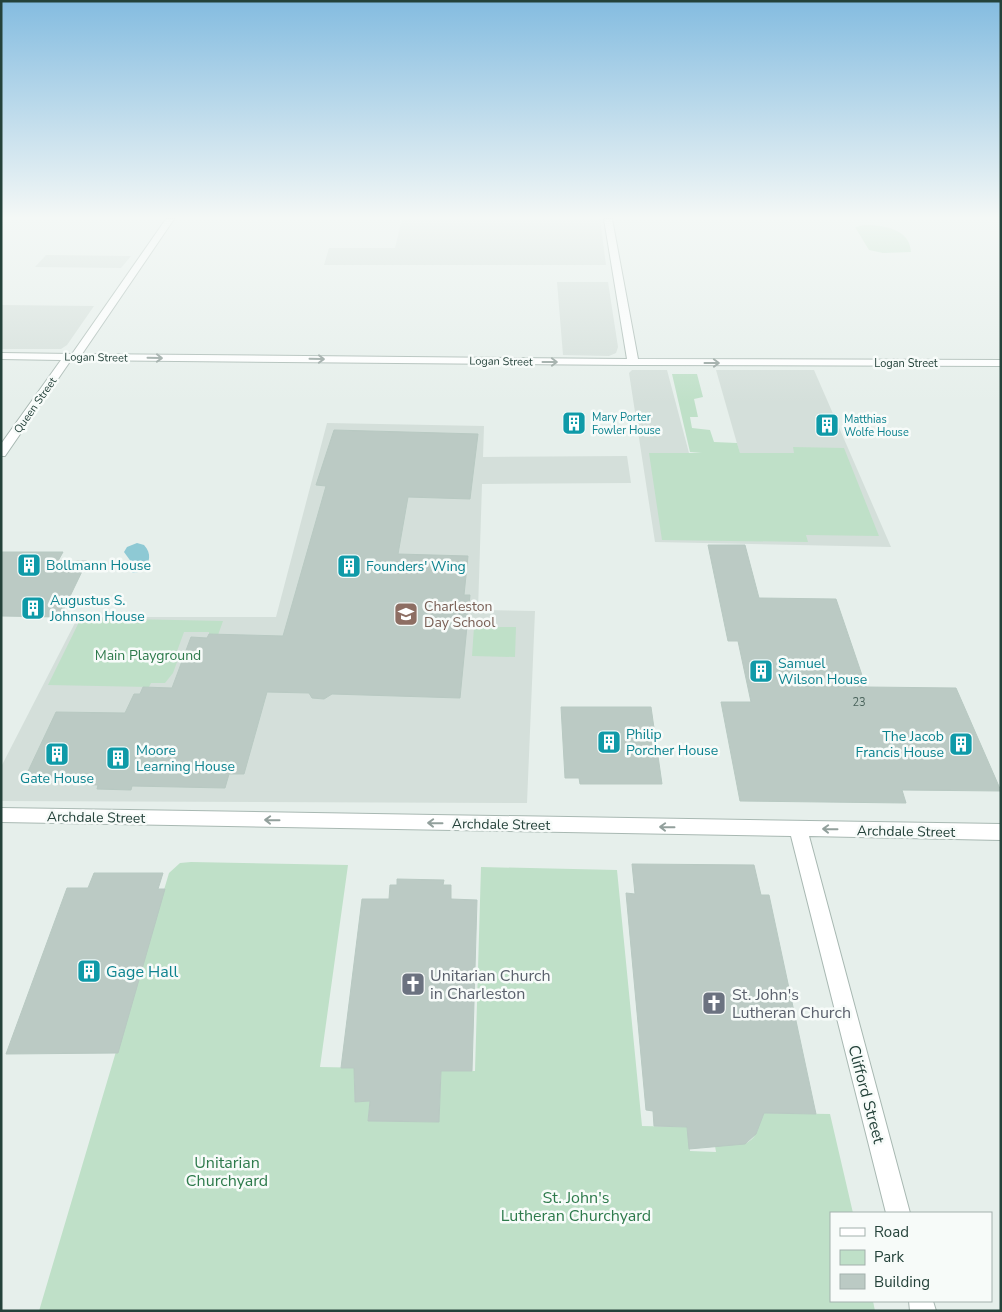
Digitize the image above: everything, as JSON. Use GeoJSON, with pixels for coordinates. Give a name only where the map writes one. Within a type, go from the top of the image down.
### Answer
{"type":"FeatureCollection","features":[{"type":"Feature","properties":{"kind":"street","name":"Queen Street"},"geometry":{"type":"LineString","coordinates":[[1,453],[127,280]]}},
{"type":"Feature","properties":{"kind":"street"},"geometry":{"type":"LineString","coordinates":[[619,280],[633,362]]}},
{"type":"Feature","properties":{"kind":"street","name":"Logan Street"},"geometry":{"type":"LineString","coordinates":[[1,356],[1000,364]]}},
{"type":"Feature","properties":{"kind":"street","name":"Archdale Street"},"geometry":{"type":"LineString","coordinates":[[1,815],[1001,832]]}},
{"type":"Feature","properties":{"kind":"street","name":"Clifford Street"},"geometry":{"type":"LineString","coordinates":[[798,829],[898,1212]]}},
{"type":"Feature","properties":{"kind":"shaded area"},"geometry":{"type":"Polygon","coordinates":[[[557,282],[608,282],[618,347],[616,353],[609,356],[563,355],[557,282]]]}},
{"type":"Feature","properties":{"kind":"shaded area"},"geometry":{"type":"Polygon","coordinates":[[[1,305],[94,306],[67,345],[61,349],[1,349],[1,305]]]}},
{"type":"Feature","properties":{"kind":"shaded area"},"geometry":{"type":"Polygon","coordinates":[[[632,370],[667,370],[689,453],[740,454],[716,370],[814,370],[891,547],[655,542],[629,373],[632,370]]]}},
{"type":"Feature","properties":{"kind":"shaded area","name":"Charleston Day School"},"geometry":{"type":"Polygon","coordinates":[[[327,423],[484,426],[483,457],[627,456],[631,483],[482,484],[478,610],[535,611],[527,803],[1,801],[1,767],[78,617],[276,617],[327,423]]]}},
{"type":"Feature","properties":{"kind":"green space"},"geometry":{"type":"Polygon","coordinates":[[[672,374],[697,374],[703,397],[694,399],[698,417],[690,417],[692,428],[710,430],[714,442],[737,443],[740,453],[794,453],[793,447],[844,448],[879,536],[806,535],[808,542],[662,540],[649,453],[702,453],[690,452],[672,374]]]}},
{"type":"Feature","properties":{"kind":"green space","name":"Main Playground"},"geometry":{"type":"Polygon","coordinates":[[[81,618],[223,621],[218,635],[209,635],[209,632],[184,632],[176,654],[180,654],[173,673],[165,683],[151,683],[149,687],[48,685],[81,618]]]}},
{"type":"Feature","properties":{"kind":"green space"},"geometry":{"type":"Polygon","coordinates":[[[474,627],[516,627],[515,657],[472,656],[474,627]]]}},
{"type":"Feature","properties":{"kind":"green space"},"geometry":{"type":"Polygon","coordinates":[[[180,863],[348,865],[320,1067],[373,1068],[354,1079],[355,1102],[370,1101],[368,1121],[439,1122],[441,1071],[475,1071],[481,867],[617,870],[642,1126],[687,1127],[690,1151],[716,1152],[712,1127],[745,1144],[753,1138],[757,1131],[759,1123],[758,1113],[830,1114],[853,1212],[830,1212],[830,1302],[873,1302],[875,1311],[39,1311],[169,873],[180,863]]]}},
{"type":"Feature","properties":{"kind":"water"},"geometry":{"type":"Polygon","coordinates":[[[137,543],[144,545],[149,558],[143,571],[133,573],[130,571],[130,568],[126,568],[127,564],[132,563],[124,552],[127,547],[137,543]]]}},
{"type":"Feature","properties":{"kind":"building","name":"Founders' Wing"},"geometry":{"type":"Polygon","coordinates":[[[334,430],[478,434],[470,499],[408,497],[398,554],[468,556],[464,595],[470,595],[460,698],[332,694],[324,699],[312,698],[309,693],[267,692],[244,774],[229,774],[225,788],[132,786],[131,790],[97,789],[98,785],[23,782],[56,712],[125,713],[134,694],[140,694],[143,687],[172,688],[191,637],[207,638],[209,634],[283,636],[326,486],[316,485],[334,430]]]}},
{"type":"Feature","properties":{"kind":"building"},"geometry":{"type":"Polygon","coordinates":[[[708,545],[745,545],[759,598],[836,599],[866,687],[956,688],[1001,791],[902,790],[906,803],[740,801],[721,702],[751,702],[738,641],[728,641],[708,545]]]}},
{"type":"Feature","properties":{"kind":"building"},"geometry":{"type":"Polygon","coordinates":[[[1,552],[63,552],[58,561],[87,561],[60,617],[1,616],[1,552]]]}},
{"type":"Feature","properties":{"kind":"building","name":"Philip Porcher House"},"geometry":{"type":"Polygon","coordinates":[[[561,707],[651,707],[662,784],[580,784],[579,778],[565,778],[561,707]]]}},
{"type":"Feature","properties":{"kind":"building","name":"St. John's Lutheran Church"},"geometry":{"type":"Polygon","coordinates":[[[632,864],[754,865],[761,895],[769,895],[816,1114],[764,1113],[756,1134],[745,1144],[689,1149],[687,1127],[654,1126],[653,1111],[646,1110],[626,893],[635,894],[632,864]]]}},
{"type":"Feature","properties":{"kind":"building","name":"Gage Hall"},"geometry":{"type":"Polygon","coordinates":[[[94,873],[163,873],[158,889],[165,889],[118,1053],[6,1054],[67,888],[88,888],[94,873]]]}},
{"type":"Feature","properties":{"kind":"building","name":"Unitarian Church in Charleston"},"geometry":{"type":"Polygon","coordinates":[[[397,879],[444,880],[443,885],[451,885],[451,899],[477,900],[472,1071],[441,1071],[439,1122],[368,1121],[370,1101],[355,1102],[354,1068],[341,1068],[362,899],[389,899],[390,885],[397,885],[397,879]]]}},
{"type":"Feature","properties":{"kind":"place","name":"Mary Porter Fowler House"},"geometry":{"type":"Point","coordinates":[574,423]}},
{"type":"Feature","properties":{"kind":"place","name":"Matthias Wolfe House"},"geometry":{"type":"Point","coordinates":[827,425]}},
{"type":"Feature","properties":{"kind":"place","name":"Bollmann House"},"geometry":{"type":"Point","coordinates":[29,565]}},
{"type":"Feature","properties":{"kind":"place","name":"Founders' Wing"},"geometry":{"type":"Point","coordinates":[349,566]}},
{"type":"Feature","properties":{"kind":"place","name":"Augustus S. Johnson House"},"geometry":{"type":"Point","coordinates":[33,608]}},
{"type":"Feature","properties":{"kind":"place","name":"Charleston Day School"},"geometry":{"type":"Point","coordinates":[406,614]}},
{"type":"Feature","properties":{"kind":"place","name":"Samuel Wilson House"},"geometry":{"type":"Point","coordinates":[761,671]}},
{"type":"Feature","properties":{"kind":"place","name":"Philip Porcher House"},"geometry":{"type":"Point","coordinates":[609,742]}},
{"type":"Feature","properties":{"kind":"place","name":"The Jacob Francis House"},"geometry":{"type":"Point","coordinates":[961,744]}},
{"type":"Feature","properties":{"kind":"place","name":"Gate House"},"geometry":{"type":"Point","coordinates":[57,754]}},
{"type":"Feature","properties":{"kind":"place","name":"Moore Learning House"},"geometry":{"type":"Point","coordinates":[118,758]}},
{"type":"Feature","properties":{"kind":"place","name":"Gage Hall"},"geometry":{"type":"Point","coordinates":[89,971]}},
{"type":"Feature","properties":{"kind":"place","name":"Unitarian Church in Charleston"},"geometry":{"type":"Point","coordinates":[413,984]}},
{"type":"Feature","properties":{"kind":"place","name":"St. John's Lutheran Church"},"geometry":{"type":"Point","coordinates":[714,1003]}},
{"type":"Feature","properties":{"kind":"park label","name":"Unitarian Churchyard"},"geometry":{"type":"Point","coordinates":[227,1171]}},
{"type":"Feature","properties":{"kind":"park label","name":"St. John's Lutheran Churchyard"},"geometry":{"type":"Point","coordinates":[576,1206]}}]}
